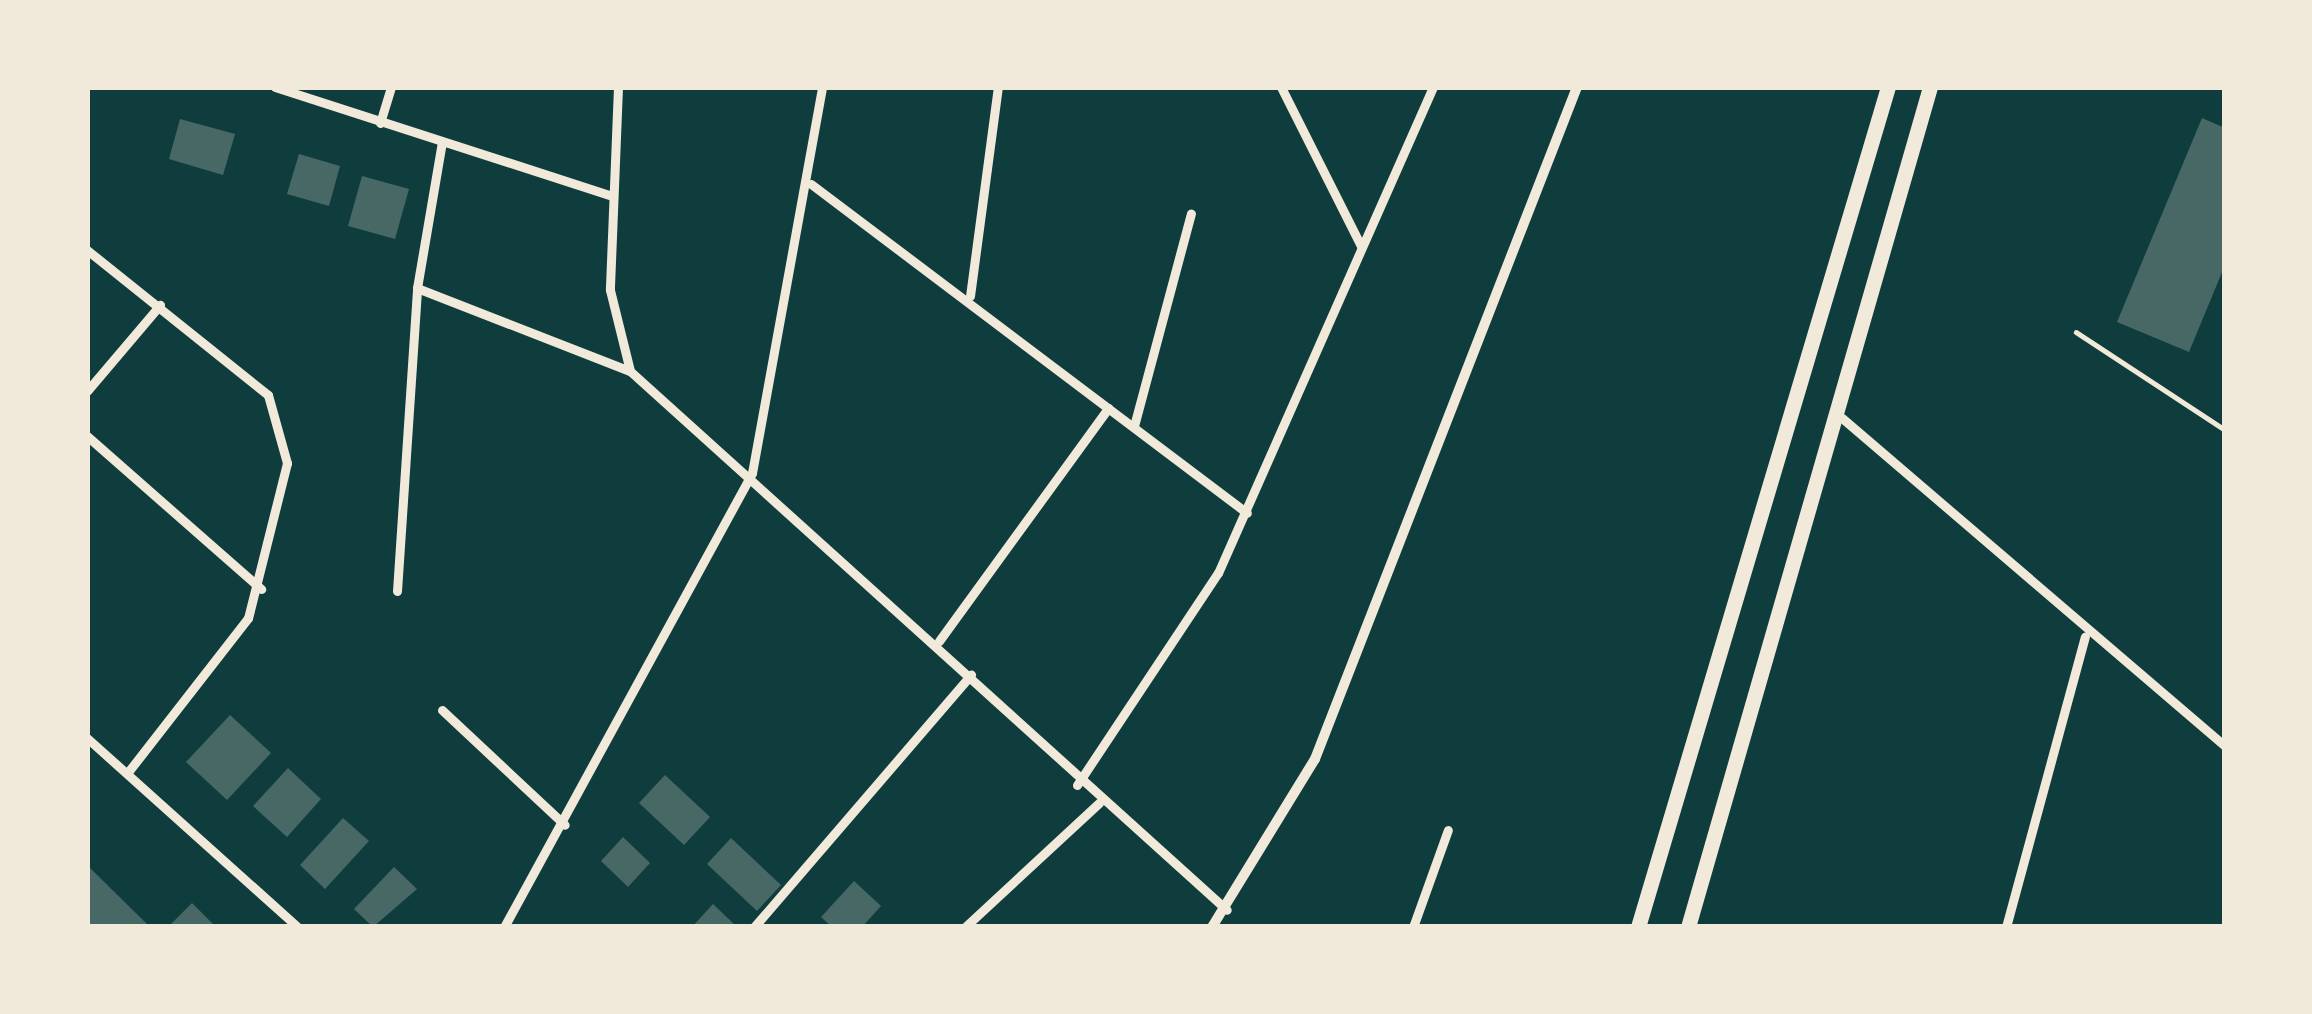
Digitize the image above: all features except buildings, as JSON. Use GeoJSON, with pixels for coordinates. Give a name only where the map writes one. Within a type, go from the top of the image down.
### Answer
{"type":"FeatureCollection","features":[{"type":"Feature","properties":{"kind":"highway"},"geometry":{"type":"LineString","coordinates":[[1638,927],[1888,87]]}},
{"type":"Feature","properties":{"kind":"highway"},"geometry":{"type":"LineString","coordinates":[[1688,927],[1842,418],[1930,87]]}},
{"type":"Feature","properties":{"kind":"street"},"geometry":{"type":"LineString","coordinates":[[274,87],[610,195]]}},
{"type":"Feature","properties":{"kind":"street"},"geometry":{"type":"LineString","coordinates":[[380,123],[391,87]]}},
{"type":"Feature","properties":{"kind":"street"},"geometry":{"type":"LineString","coordinates":[[618,87],[610,195],[615,333],[630,371]]}},
{"type":"Feature","properties":{"kind":"street"},"geometry":{"type":"LineString","coordinates":[[504,927],[565,825],[752,473],[812,184],[822,87]]}},
{"type":"Feature","properties":{"kind":"street"},"geometry":{"type":"LineString","coordinates":[[970,296],[998,87]]}},
{"type":"Feature","properties":{"kind":"street"},"geometry":{"type":"LineString","coordinates":[[1281,87],[1360,246]]}},
{"type":"Feature","properties":{"kind":"street"},"geometry":{"type":"LineString","coordinates":[[1077,785],[1247,513],[1433,87]]}},
{"type":"Feature","properties":{"kind":"street"},"geometry":{"type":"LineString","coordinates":[[1212,927],[1227,910],[1315,759],[1576,87]]}},
{"type":"Feature","properties":{"kind":"street"},"geometry":{"type":"LineString","coordinates":[[397,591],[417,288],[442,142]]}},
{"type":"Feature","properties":{"kind":"street"},"geometry":{"type":"LineString","coordinates":[[812,184],[970,296],[1247,513]]}},
{"type":"Feature","properties":{"kind":"street"},"geometry":{"type":"LineString","coordinates":[[1134,426],[1190,214]]}},
{"type":"Feature","properties":{"kind":"street"},"geometry":{"type":"LineString","coordinates":[[87,250],[268,395],[279,417],[287,463],[261,589],[129,772]]}},
{"type":"Feature","properties":{"kind":"street"},"geometry":{"type":"LineString","coordinates":[[417,288],[630,371],[939,641],[1077,785],[1227,910]]}},
{"type":"Feature","properties":{"kind":"street"},"geometry":{"type":"LineString","coordinates":[[87,391],[160,305]]}},
{"type":"Feature","properties":{"kind":"street"},"geometry":{"type":"LineString","coordinates":[[939,641],[1108,408]]}},
{"type":"Feature","properties":{"kind":"street"},"geometry":{"type":"LineString","coordinates":[[1842,418],[2085,637],[2225,746]]}},
{"type":"Feature","properties":{"kind":"street"},"geometry":{"type":"LineString","coordinates":[[87,436],[261,589]]}},
{"type":"Feature","properties":{"kind":"street"},"geometry":{"type":"LineString","coordinates":[[2006,927],[2085,637]]}},
{"type":"Feature","properties":{"kind":"street"},"geometry":{"type":"LineString","coordinates":[[754,927],[971,675]]}},
{"type":"Feature","properties":{"kind":"street"},"geometry":{"type":"LineString","coordinates":[[442,710],[565,825]]}},
{"type":"Feature","properties":{"kind":"street"},"geometry":{"type":"LineString","coordinates":[[87,738],[298,927]]}},
{"type":"Feature","properties":{"kind":"street"},"geometry":{"type":"LineString","coordinates":[[964,927],[1099,803]]}},
{"type":"Feature","properties":{"kind":"street"},"geometry":{"type":"LineString","coordinates":[[1413,927],[1448,830]]}},
{"type":"Feature","properties":{"kind":"lane"},"geometry":{"type":"LineString","coordinates":[[2076,332],[2225,430]]}}]}
